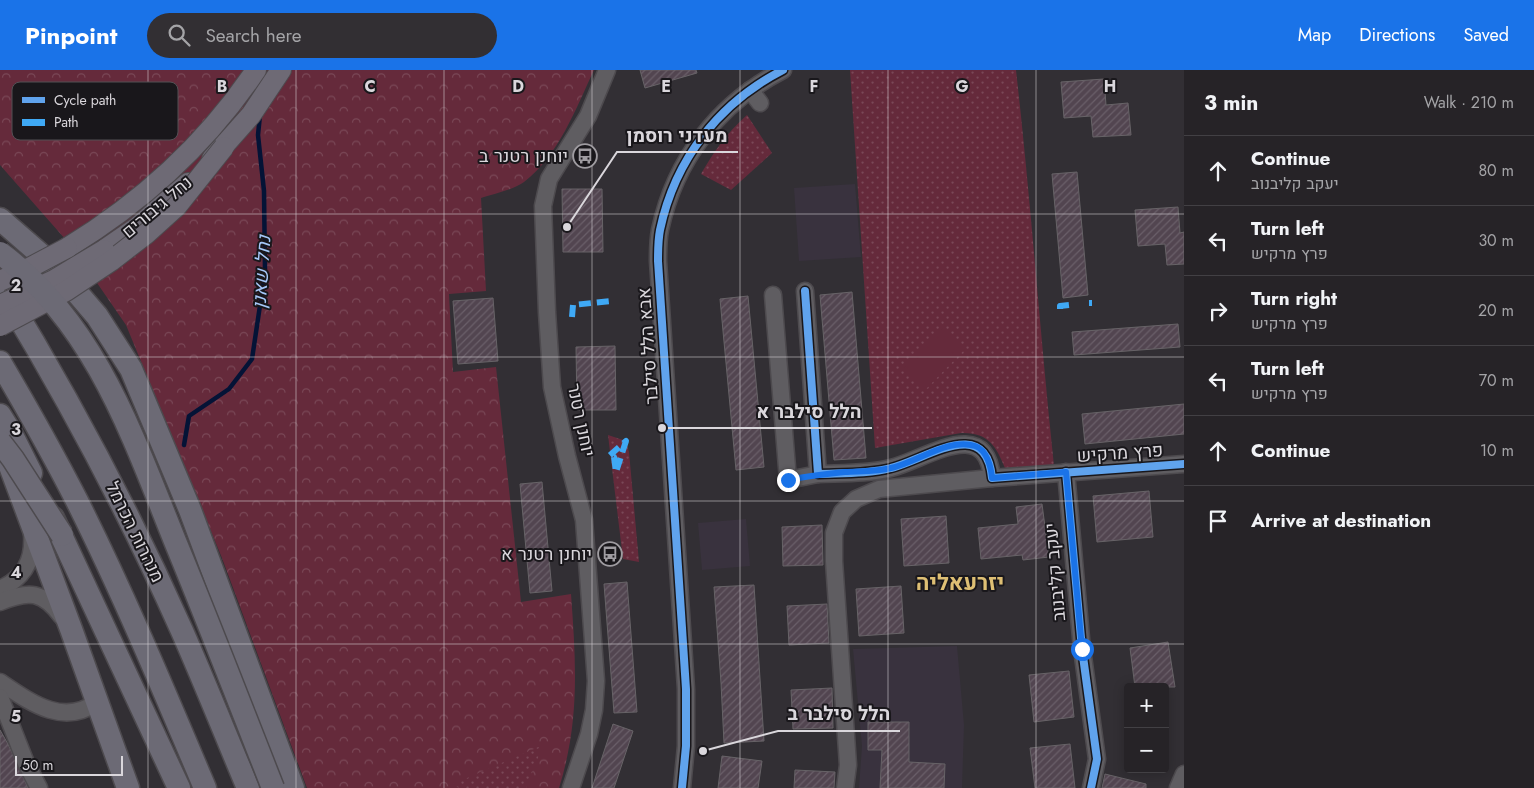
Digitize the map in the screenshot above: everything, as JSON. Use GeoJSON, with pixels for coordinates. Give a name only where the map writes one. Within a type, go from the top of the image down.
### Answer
{"type":"FeatureCollection","features":[{"type":"Feature","properties":{"kind":"highway"},"geometry":{"type":"LineString","coordinates":[[0,219],[55,267],[97,316],[131,368],[193,518],[293,788]]}},
{"type":"Feature","properties":{"kind":"highway"},"geometry":{"type":"LineString","coordinates":[[0,253],[33,280],[56,306],[87,347],[109,384],[174,539],[273,788]]}},
{"type":"Feature","properties":{"kind":"highway","name":"מנהרות הכרמל"},"geometry":{"type":"LineString","coordinates":[[0,286],[58,384],[114,488],[182,632],[248,788]]}},
{"type":"Feature","properties":{"kind":"highway"},"geometry":{"type":"LineString","coordinates":[[0,362],[35,423],[88,524],[146,648],[205,788]]}},
{"type":"Feature","properties":{"kind":"highway"},"geometry":{"type":"LineString","coordinates":[[0,415],[10,431],[62,535],[179,788]]}},
{"type":"Feature","properties":{"kind":"highway"},"geometry":{"type":"LineString","coordinates":[[0,441],[62,535]]}},
{"type":"Feature","properties":{"kind":"highway"},"geometry":{"type":"LineString","coordinates":[[0,441],[71,629],[128,788]]}},
{"type":"Feature","properties":{"kind":"main road","name":"נחל גיבורים"},"geometry":{"type":"LineString","coordinates":[[0,281],[31,268],[67,248],[120,213],[178,164],[210,129],[256,70]]}},
{"type":"Feature","properties":{"kind":"main road","name":"נחל גיבורים"},"geometry":{"type":"LineString","coordinates":[[0,305],[54,280],[136,228],[176,194],[224,148],[279,74]]}},
{"type":"Feature","properties":{"kind":"main road"},"geometry":{"type":"LineString","coordinates":[[0,326],[66,291],[111,261],[146,234],[177,206],[224,148]]}},
{"type":"Feature","properties":{"kind":"street","name":"יוחנן רטנר"},"geometry":{"type":"LineString","coordinates":[[571,788],[589,734],[594,710],[596,681],[584,520],[567,456],[552,387],[543,206],[549,179],[588,116],[607,70]]}},
{"type":"Feature","properties":{"kind":"street","name":"אבא הלל סילבר"},"geometry":{"type":"LineString","coordinates":[[682,788],[686,739],[686,689],[658,261],[660,233],[668,200],[676,179],[709,127],[740,97],[755,96],[784,70]]}},
{"type":"Feature","properties":{"kind":"street"},"geometry":{"type":"LineString","coordinates":[[805,291],[818,474]]}},
{"type":"Feature","properties":{"kind":"street"},"geometry":{"type":"LineString","coordinates":[[773,295],[788,480],[818,474],[890,468],[950,446],[965,444],[977,446],[986,456],[991,467],[992,478]]}},
{"type":"Feature","properties":{"kind":"street","name":"פרץ מרקיש"},"geometry":{"type":"LineString","coordinates":[[845,788],[848,765],[834,561],[834,534],[842,512],[856,499],[879,489],[992,478],[1184,464]]}},
{"type":"Feature","properties":{"kind":"street","name":"יעקב קליבנוב"},"geometry":{"type":"LineString","coordinates":[[1066,472],[1082,649],[1097,759],[1091,788]]}},
{"type":"Feature","properties":{"kind":"street"},"geometry":{"type":"LineString","coordinates":[[0,589],[15,582],[27,569],[33,549],[30,522]]}},
{"type":"Feature","properties":{"kind":"street"},"geometry":{"type":"LineString","coordinates":[[0,602],[22,594],[44,598],[51,603],[71,629]]}},
{"type":"Feature","properties":{"kind":"street"},"geometry":{"type":"LineString","coordinates":[[0,682],[32,701],[66,714],[81,712],[97,702]]}},
{"type":"Feature","properties":{"kind":"street"},"geometry":{"type":"LineString","coordinates":[[0,697],[26,763],[39,788]]}},
{"type":"Feature","properties":{"kind":"street"},"geometry":{"type":"LineString","coordinates":[[1178,788],[1184,774]]}},
{"type":"Feature","properties":{"kind":"shaded area"},"geometry":{"type":"Polygon","coordinates":[[[855,184],[861,257],[799,261],[794,188],[855,184]]]}},
{"type":"Feature","properties":{"kind":"shaded area"},"geometry":{"type":"Polygon","coordinates":[[[746,519],[750,566],[702,570],[698,523],[746,519]]]}},
{"type":"Feature","properties":{"kind":"shaded area"},"geometry":{"type":"Polygon","coordinates":[[[957,646],[964,725],[962,788],[859,788],[862,746],[853,649],[957,646]]]}},
{"type":"Feature","properties":{"kind":"green space"},"geometry":{"type":"Polygon","coordinates":[[[0,70],[594,70],[557,145],[536,171],[520,185],[481,198],[486,291],[449,294],[453,372],[496,367],[521,602],[571,594],[575,692],[566,763],[559,788],[307,788],[222,558],[126,325],[73,248],[0,165],[0,70]]]}},
{"type":"Feature","properties":{"kind":"green space"},"geometry":{"type":"Polygon","coordinates":[[[850,70],[1016,70],[1054,466],[1005,468],[990,442],[970,433],[875,448],[850,70]]]}},
{"type":"Feature","properties":{"kind":"green space"},"geometry":{"type":"Polygon","coordinates":[[[747,115],[772,153],[731,190],[701,174],[721,143],[747,115]]]}},
{"type":"Feature","properties":{"kind":"green space"},"geometry":{"type":"Polygon","coordinates":[[[943,328],[965,349],[926,389],[904,368],[943,328]]]}},
{"type":"Feature","properties":{"kind":"green space"},"geometry":{"type":"Polygon","coordinates":[[[608,435],[626,441],[629,452],[639,562],[623,559],[608,435]]]}},
{"type":"Feature","properties":{"kind":"green space"},"geometry":{"type":"Polygon","coordinates":[[[543,745],[526,788],[460,788],[451,785],[543,745]]]}},
{"type":"Feature","properties":{"kind":"building"},"geometry":{"type":"Polygon","coordinates":[[[640,70],[696,70],[697,73],[645,88],[640,70]]]}},
{"type":"Feature","properties":{"kind":"building"},"geometry":{"type":"Polygon","coordinates":[[[1104,79],[1106,105],[1128,103],[1131,135],[1093,137],[1091,116],[1064,118],[1061,82],[1104,79]]]}},
{"type":"Feature","properties":{"kind":"building"},"geometry":{"type":"Polygon","coordinates":[[[1077,172],[1088,295],[1063,298],[1052,174],[1077,172]]]}},
{"type":"Feature","properties":{"kind":"building"},"geometry":{"type":"Polygon","coordinates":[[[562,189],[602,189],[603,252],[563,252],[562,189]]]}},
{"type":"Feature","properties":{"kind":"building"},"geometry":{"type":"Polygon","coordinates":[[[1178,207],[1180,233],[1184,232],[1184,264],[1167,265],[1165,244],[1138,246],[1135,210],[1178,207]]]}},
{"type":"Feature","properties":{"kind":"building"},"geometry":{"type":"Polygon","coordinates":[[[852,292],[866,458],[834,460],[820,295],[852,292]]]}},
{"type":"Feature","properties":{"kind":"building"},"geometry":{"type":"Polygon","coordinates":[[[748,296],[764,467],[736,470],[720,299],[748,296]]]}},
{"type":"Feature","properties":{"kind":"building"},"geometry":{"type":"Polygon","coordinates":[[[493,298],[498,361],[458,364],[453,301],[493,298]]]}},
{"type":"Feature","properties":{"kind":"building"},"geometry":{"type":"Polygon","coordinates":[[[1178,324],[1180,347],[1074,355],[1072,332],[1178,324]]]}},
{"type":"Feature","properties":{"kind":"building"},"geometry":{"type":"Polygon","coordinates":[[[615,346],[616,410],[577,410],[576,347],[615,346]]]}},
{"type":"Feature","properties":{"kind":"building"},"geometry":{"type":"Polygon","coordinates":[[[1184,404],[1184,434],[1085,444],[1082,414],[1184,404]]]}},
{"type":"Feature","properties":{"kind":"building"},"geometry":{"type":"Polygon","coordinates":[[[542,482],[552,591],[530,593],[520,484],[542,482]]]}},
{"type":"Feature","properties":{"kind":"building"},"geometry":{"type":"Polygon","coordinates":[[[1149,491],[1153,537],[1097,542],[1093,496],[1149,491]]]}},
{"type":"Feature","properties":{"kind":"building"},"geometry":{"type":"Polygon","coordinates":[[[1042,504],[1049,557],[1023,560],[1022,555],[981,559],[978,528],[1018,524],[1016,507],[1042,504]]]}},
{"type":"Feature","properties":{"kind":"building"},"geometry":{"type":"Polygon","coordinates":[[[946,516],[949,563],[904,566],[901,519],[946,516]]]}},
{"type":"Feature","properties":{"kind":"building"},"geometry":{"type":"Polygon","coordinates":[[[822,525],[823,565],[783,566],[782,527],[822,525]]]}},
{"type":"Feature","properties":{"kind":"building"},"geometry":{"type":"Polygon","coordinates":[[[627,582],[637,712],[614,713],[604,584],[627,582]]]}},
{"type":"Feature","properties":{"kind":"building"},"geometry":{"type":"Polygon","coordinates":[[[754,585],[764,741],[724,743],[714,587],[754,585]]]}},
{"type":"Feature","properties":{"kind":"building"},"geometry":{"type":"Polygon","coordinates":[[[901,586],[904,633],[859,636],[856,589],[901,586]]]}},
{"type":"Feature","properties":{"kind":"building"},"geometry":{"type":"Polygon","coordinates":[[[827,604],[829,643],[789,645],[787,606],[827,604]]]}},
{"type":"Feature","properties":{"kind":"building"},"geometry":{"type":"Polygon","coordinates":[[[1168,642],[1175,687],[1169,687],[1169,683],[1134,683],[1130,648],[1168,642]]]}},
{"type":"Feature","properties":{"kind":"building"},"geometry":{"type":"Polygon","coordinates":[[[1069,671],[1074,717],[1034,722],[1029,675],[1069,671]]]}},
{"type":"Feature","properties":{"kind":"building"},"geometry":{"type":"Polygon","coordinates":[[[832,688],[833,728],[793,729],[791,690],[832,688]]]}},
{"type":"Feature","properties":{"kind":"building"},"geometry":{"type":"Polygon","coordinates":[[[868,722],[909,722],[909,762],[945,764],[944,788],[880,788],[882,750],[868,750],[868,722]]]}},
{"type":"Feature","properties":{"kind":"building"},"geometry":{"type":"Polygon","coordinates":[[[613,724],[633,731],[614,788],[592,788],[613,724]]]}},
{"type":"Feature","properties":{"kind":"building"},"geometry":{"type":"Polygon","coordinates":[[[0,730],[8,744],[28,788],[0,788],[0,730]]]}},
{"type":"Feature","properties":{"kind":"building"},"geometry":{"type":"Polygon","coordinates":[[[1070,744],[1075,788],[1035,788],[1030,748],[1070,744]]]}},
{"type":"Feature","properties":{"kind":"building"},"geometry":{"type":"Polygon","coordinates":[[[722,756],[762,761],[758,788],[718,788],[722,756]]]}},
{"type":"Feature","properties":{"kind":"building"},"geometry":{"type":"Polygon","coordinates":[[[795,770],[835,772],[834,788],[794,788],[795,770]]]}},
{"type":"Feature","properties":{"kind":"building"},"geometry":{"type":"Polygon","coordinates":[[[1105,774],[1146,784],[1146,788],[1102,788],[1105,774]]]}},
{"type":"Feature","properties":{"kind":"waterway","name":"נחל שאנן"},"geometry":{"type":"LineString","coordinates":[[184,445],[189,416],[229,389],[252,359],[265,272],[264,191],[258,135],[260,115]]}},
{"type":"Feature","properties":{"kind":"marked path"},"geometry":{"type":"LineString","coordinates":[[572,317],[573,305],[611,301]]}},
{"type":"Feature","properties":{"kind":"marked path"},"geometry":{"type":"LineString","coordinates":[[1060,309],[1060,306],[1069,305]]}},
{"type":"Feature","properties":{"kind":"marked path"},"geometry":{"type":"LineString","coordinates":[[626,441],[616,472],[614,457],[609,456],[626,441]]}},
{"type":"Feature","properties":{"kind":"cycle path"},"geometry":{"type":"LineString","coordinates":[[682,788],[686,746],[686,689],[658,261],[659,234],[667,204],[677,180],[703,136],[720,116],[739,99],[760,83],[783,70]]}},
{"type":"Feature","properties":{"kind":"cycle path"},"geometry":{"type":"LineString","coordinates":[[805,291],[818,474],[882,470],[905,464],[952,446],[966,445],[978,448],[987,459],[992,478],[1184,464]]}},
{"type":"Feature","properties":{"kind":"cycle path"},"geometry":{"type":"LineString","coordinates":[[1066,472],[1082,649],[1097,759],[1091,788]]}},
{"type":"Feature","properties":{"kind":"place","name":"יוחנן רטנר ב"},"geometry":{"type":"Point","coordinates":[585,156]}},
{"type":"Feature","properties":{"kind":"place","name":"מעדני רוסמן"},"geometry":{"type":"Point","coordinates":[567,227]}},
{"type":"Feature","properties":{"kind":"place","name":"הלל סילבר א"},"geometry":{"type":"Point","coordinates":[662,428]}},
{"type":"Feature","properties":{"kind":"place","name":"יוחנן רטנר א"},"geometry":{"type":"Point","coordinates":[610,554]}},
{"type":"Feature","properties":{"kind":"place","name":"הלל סילבר ב"},"geometry":{"type":"Point","coordinates":[703,751]}},
{"type":"Feature","properties":{"kind":"district","name":"יזרעאליה"},"geometry":{"type":"Point","coordinates":[960,582]}},
{"type":"Feature","properties":{"kind":"route"},"geometry":{"type":"LineString","coordinates":[[788,480],[818,474],[890,468],[950,446],[965,444],[977,446],[986,456],[991,467],[992,478],[1066,472],[1082,649]]}}]}
